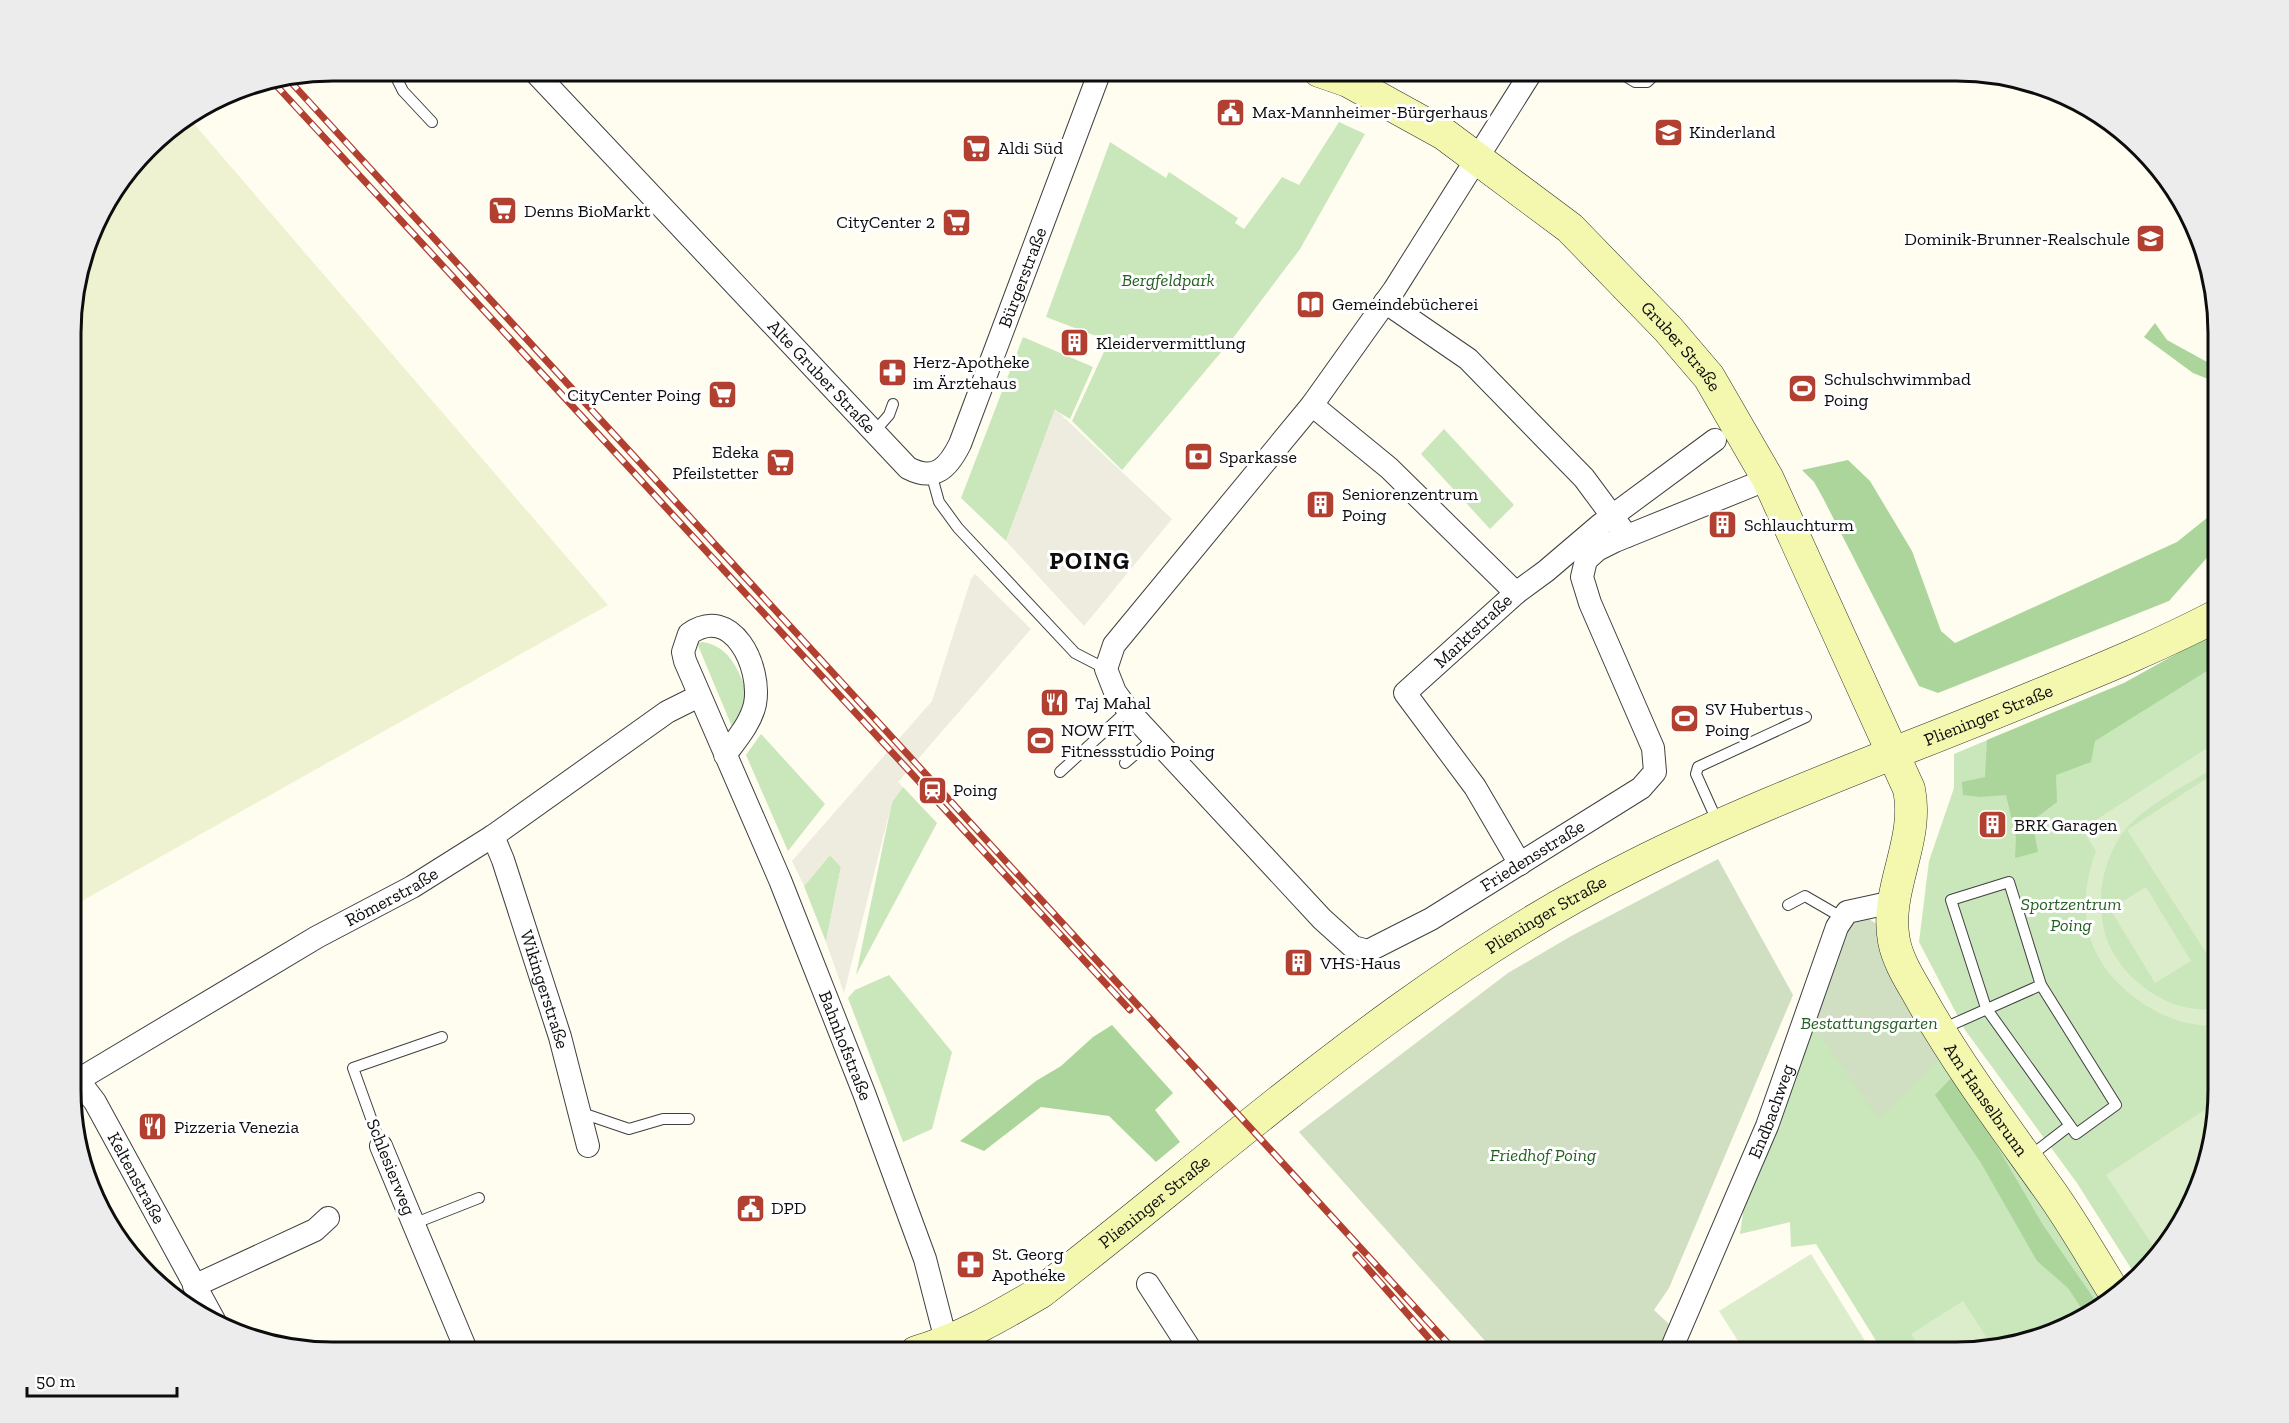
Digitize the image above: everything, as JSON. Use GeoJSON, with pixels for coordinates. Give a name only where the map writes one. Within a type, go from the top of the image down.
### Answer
{"type":"FeatureCollection","features":[{"type":"Feature","properties":{"kind":"street","name":"Alte Gruber Straße"},"geometry":{"type":"LineString","coordinates":[[544,81],[908,468],[920,474],[931,473]]}},
{"type":"Feature","properties":{"kind":"street","name":"Bürgerstraße"},"geometry":{"type":"LineString","coordinates":[[931,473],[939,472],[951,461],[960,444],[1096,81]]}},
{"type":"Feature","properties":{"kind":"street","name":"Gruber Straße"},"geometry":{"type":"LineString","coordinates":[[1348,81],[1444,134],[1570,228],[1668,329],[1709,377],[1768,478],[1893,754]]}},
{"type":"Feature","properties":{"kind":"street"},"geometry":{"type":"LineString","coordinates":[[1106,669],[1114,645],[1312,405],[1385,302],[1525,81]]}},
{"type":"Feature","properties":{"kind":"street"},"geometry":{"type":"LineString","coordinates":[[1385,302],[1468,359],[1584,478],[1614,515],[1627,536]]}},
{"type":"Feature","properties":{"kind":"street","name":"Marktstraße"},"geometry":{"type":"LineString","coordinates":[[1312,405],[1389,468],[1516,592],[1405,693],[1475,787],[1520,864]]}},
{"type":"Feature","properties":{"kind":"street"},"geometry":{"type":"LineString","coordinates":[[1516,592],[1715,440]]}},
{"type":"Feature","properties":{"kind":"street","name":"Friedensstraße"},"geometry":{"type":"LineString","coordinates":[[1106,669],[1115,692],[1128,710],[1322,919],[1353,946],[1368,951],[1386,944],[1520,864],[1641,788],[1655,772],[1653,748],[1590,603],[1582,577],[1586,560],[1598,550],[1627,536],[1768,478]]}},
{"type":"Feature","properties":{"kind":"street","name":"Plieninger Straße"},"geometry":{"type":"LineString","coordinates":[[957,1342],[1041,1292],[1364,1037],[1453,973],[1578,896],[1630,867],[1719,826],[2115,664],[2208,620]]}},
{"type":"Feature","properties":{"kind":"street","name":"Bahnhofstraße"},"geometry":{"type":"LineString","coordinates":[[725,755],[749,720],[755,706],[757,690],[755,672],[740,641],[728,630],[717,625],[695,629],[688,634],[685,643],[685,660],[699,696],[780,880],[864,1093],[925,1258],[946,1342]]}},
{"type":"Feature","properties":{"kind":"street","name":"Römerstraße"},"geometry":{"type":"LineString","coordinates":[[81,1075],[224,991],[412,887],[492,836],[667,712],[699,696]]}},
{"type":"Feature","properties":{"kind":"street","name":"Am Hanselbrunn"},"geometry":{"type":"LineString","coordinates":[[1893,754],[1909,789],[1912,820],[1893,902],[1894,943],[1901,963],[1939,1031],[2026,1160],[2048,1188],[2111,1288]]}},
{"type":"Feature","properties":{"kind":"street","name":"Wikingerstraße"},"geometry":{"type":"LineString","coordinates":[[492,836],[503,860],[556,1026],[575,1088],[588,1146]]}},
{"type":"Feature","properties":{"kind":"street"},"geometry":{"type":"LineString","coordinates":[[1843,918],[1847,912],[1893,902]]}},
{"type":"Feature","properties":{"kind":"street","name":"Endbachweg"},"geometry":{"type":"LineString","coordinates":[[1675,1342],[1767,1126],[1843,918]]}},
{"type":"Feature","properties":{"kind":"street","name":"Keltenstraße"},"geometry":{"type":"LineString","coordinates":[[81,1087],[95,1102],[207,1308]]}},
{"type":"Feature","properties":{"kind":"street","name":"Schlesierweg"},"geometry":{"type":"LineString","coordinates":[[381,1146],[463,1342]]}},
{"type":"Feature","properties":{"kind":"street"},"geometry":{"type":"LineString","coordinates":[[194,1286],[315,1230],[328,1218]]}},
{"type":"Feature","properties":{"kind":"street"},"geometry":{"type":"LineString","coordinates":[[1148,1284],[1186,1342]]}},
{"type":"Feature","properties":{"kind":"lane"},"geometry":{"type":"LineString","coordinates":[[398,81],[403,91],[432,122]]}},
{"type":"Feature","properties":{"kind":"lane"},"geometry":{"type":"LineString","coordinates":[[1634,81],[1648,81]]}},
{"type":"Feature","properties":{"kind":"lane"},"geometry":{"type":"LineString","coordinates":[[874,432],[889,415],[893,404]]}},
{"type":"Feature","properties":{"kind":"lane"},"geometry":{"type":"LineString","coordinates":[[931,473],[939,502],[958,528],[1075,653],[1106,669]]}},
{"type":"Feature","properties":{"kind":"lane"},"geometry":{"type":"LineString","coordinates":[[1060,772],[1128,710]]}},
{"type":"Feature","properties":{"kind":"lane"},"geometry":{"type":"LineString","coordinates":[[1719,826],[1696,774],[1698,767],[1806,717]]}},
{"type":"Feature","properties":{"kind":"lane"},"geometry":{"type":"LineString","coordinates":[[1125,763],[1154,738]]}},
{"type":"Feature","properties":{"kind":"lane"},"geometry":{"type":"LineString","coordinates":[[2009,882],[2041,985],[2116,1105],[2076,1134],[1986,1008],[1951,900],[2009,882]]}},
{"type":"Feature","properties":{"kind":"lane"},"geometry":{"type":"LineString","coordinates":[[1788,905],[1805,896],[1843,918]]}},
{"type":"Feature","properties":{"kind":"lane"},"geometry":{"type":"LineString","coordinates":[[1939,1031],[2041,985]]}},
{"type":"Feature","properties":{"kind":"lane","name":"Schlesierweg"},"geometry":{"type":"LineString","coordinates":[[381,1146],[353,1068],[442,1037]]}},
{"type":"Feature","properties":{"kind":"lane"},"geometry":{"type":"LineString","coordinates":[[579,1112],[629,1129],[663,1119],[689,1119]]}},
{"type":"Feature","properties":{"kind":"lane"},"geometry":{"type":"LineString","coordinates":[[2026,1160],[2069,1126]]}},
{"type":"Feature","properties":{"kind":"lane"},"geometry":{"type":"LineString","coordinates":[[413,1224],[479,1198]]}},
{"type":"Feature","properties":{"kind":"green space","name":"Bergfeldpark"},"geometry":{"type":"Polygon","coordinates":[[[1339,122],[1365,134],[1300,249],[1233,338],[1122,470],[1072,421],[1109,341],[1046,317],[1110,142],[1166,178],[1169,172],[1238,218],[1235,223],[1244,229],[1282,177],[1299,185],[1339,122]]]}},
{"type":"Feature","properties":{"kind":"green space"},"geometry":{"type":"Polygon","coordinates":[[[194,124],[608,605],[81,901],[81,333],[83,300],[94,252],[107,222],[133,180],[155,155],[194,124]]]}},
{"type":"Feature","properties":{"kind":"green space"},"geometry":{"type":"Polygon","coordinates":[[[2155,323],[2167,340],[2208,363],[2208,379],[2193,373],[2144,337],[2155,323]]]}},
{"type":"Feature","properties":{"kind":"green space"},"geometry":{"type":"Polygon","coordinates":[[[1023,337],[1093,367],[1070,419],[1055,410],[1006,541],[961,498],[1023,337]]]}},
{"type":"Feature","properties":{"kind":"green space"},"geometry":{"type":"Polygon","coordinates":[[[1444,429],[1514,505],[1490,529],[1421,454],[1444,429]]]}},
{"type":"Feature","properties":{"kind":"green space"},"geometry":{"type":"Polygon","coordinates":[[[1848,460],[1870,481],[1912,551],[1941,631],[1955,643],[2177,542],[2208,517],[2208,556],[2169,601],[1938,693],[1919,686],[1823,498],[1814,482],[1802,470],[1848,460]]]}},
{"type":"Feature","properties":{"kind":"green space","name":"Sportzentrum Poing"},"geometry":{"type":"Polygon","coordinates":[[[2208,637],[2208,1090],[2206,1123],[2195,1171],[2182,1201],[2156,1243],[2132,1270],[2077,1183],[1965,1030],[1919,942],[1929,861],[1954,788],[1954,754],[2124,683],[2208,637]]]}},
{"type":"Feature","properties":{"kind":"green space"},"geometry":{"type":"Polygon","coordinates":[[[2208,637],[2208,670],[2095,741],[2091,762],[2056,775],[2057,802],[2032,821],[2038,852],[2015,858],[2016,838],[2006,795],[1980,797],[1963,795],[1962,782],[1985,777],[1987,740],[2124,683],[2208,637]]]}},
{"type":"Feature","properties":{"kind":"green space"},"geometry":{"type":"Polygon","coordinates":[[[703,642],[721,649],[728,655],[738,670],[749,697],[733,729],[697,643],[703,642]]]}},
{"type":"Feature","properties":{"kind":"green space"},"geometry":{"type":"Polygon","coordinates":[[[761,734],[825,804],[788,851],[746,755],[761,734]]]}},
{"type":"Feature","properties":{"kind":"green space"},"geometry":{"type":"Polygon","coordinates":[[[2208,747],[2208,771],[2151,807],[2127,827],[2119,838],[2109,858],[2103,880],[2101,902],[2103,925],[2108,943],[2117,960],[2130,975],[2162,999],[2180,1006],[2208,1009],[2208,1025],[2179,1021],[2140,1002],[2108,972],[2097,955],[2090,937],[2086,915],[2088,882],[2096,851],[2082,829],[2208,747]]]}},
{"type":"Feature","properties":{"kind":"green space"},"geometry":{"type":"Polygon","coordinates":[[[2208,777],[2208,956],[2127,830],[2208,777]]]}},
{"type":"Feature","properties":{"kind":"green space"},"geometry":{"type":"Polygon","coordinates":[[[903,787],[937,823],[856,975],[892,802],[903,787]]]}},
{"type":"Feature","properties":{"kind":"green space"},"geometry":{"type":"Polygon","coordinates":[[[830,855],[841,867],[826,942],[804,886],[830,855]]]}},
{"type":"Feature","properties":{"kind":"green space","name":"Friedhof Poing"},"geometry":{"type":"Polygon","coordinates":[[[1718,859],[1793,995],[1669,1288],[1654,1310],[1671,1326],[1664,1342],[1486,1342],[1299,1132],[1508,973],[1573,935],[1718,859]]]}},
{"type":"Feature","properties":{"kind":"green space"},"geometry":{"type":"Polygon","coordinates":[[[2146,887],[2191,961],[2155,983],[2110,909],[2146,887]]]}},
{"type":"Feature","properties":{"kind":"green space","name":"Bestattungsgarten"},"geometry":{"type":"Polygon","coordinates":[[[1869,919],[1878,925],[1943,1055],[1878,1119],[1820,1035],[1812,1018],[1841,934],[1853,921],[1869,919]]]}},
{"type":"Feature","properties":{"kind":"green space"},"geometry":{"type":"Polygon","coordinates":[[[889,975],[952,1052],[932,1129],[903,1142],[848,998],[855,990],[889,975]]]}},
{"type":"Feature","properties":{"kind":"green space"},"geometry":{"type":"Polygon","coordinates":[[[1812,1018],[1943,1055],[2029,1180],[2099,1297],[2052,1323],[2005,1337],[1956,1342],[1877,1342],[1816,1244],[1791,1247],[1790,1222],[1740,1234],[1745,1200],[1812,1018]]]}},
{"type":"Feature","properties":{"kind":"green space"},"geometry":{"type":"Polygon","coordinates":[[[1112,1025],[1173,1093],[1155,1110],[1180,1142],[1156,1162],[1109,1116],[1041,1107],[984,1151],[960,1141],[1036,1081],[1061,1066],[1093,1037],[1112,1025]]]}},
{"type":"Feature","properties":{"kind":"green space"},"geometry":{"type":"Polygon","coordinates":[[[1955,1074],[2043,1225],[2095,1300],[2081,1308],[2068,1288],[2037,1261],[1981,1163],[1935,1095],[1955,1074]]]}},
{"type":"Feature","properties":{"kind":"green space"},"geometry":{"type":"Polygon","coordinates":[[[2207,1108],[2203,1139],[2195,1171],[2174,1216],[2153,1246],[2106,1175],[2207,1108]]]}},
{"type":"Feature","properties":{"kind":"green space"},"geometry":{"type":"Polygon","coordinates":[[[1811,1254],[1866,1342],[1739,1342],[1719,1311],[1811,1254]]]}},
{"type":"Feature","properties":{"kind":"green space"},"geometry":{"type":"Polygon","coordinates":[[[1963,1301],[1988,1340],[1916,1342],[1911,1334],[1963,1301]]]}},
{"type":"Feature","properties":{"kind":"shaded area"},"geometry":{"type":"Polygon","coordinates":[[[1055,409],[1172,519],[1084,626],[1006,541],[1055,409]]]}},
{"type":"Feature","properties":{"kind":"shaded area"},"geometry":{"type":"Polygon","coordinates":[[[975,574],[1031,629],[898,782],[903,787],[892,802],[844,993],[826,942],[841,867],[830,855],[804,886],[792,861],[932,701],[971,579],[975,574]]]}},
{"type":"Feature","properties":{"kind":"railway"},"geometry":{"type":"LineString","coordinates":[[293,84],[1447,1342]]}},
{"type":"Feature","properties":{"kind":"railway"},"geometry":{"type":"LineString","coordinates":[[278,87],[1130,1010]]}},
{"type":"Feature","properties":{"kind":"railway"},"geometry":{"type":"LineString","coordinates":[[1356,1255],[1432,1342]]}},
{"type":"Feature","properties":{"kind":"place","name":"Max-Mannheimer-Bürgerhaus"},"geometry":{"type":"Point","coordinates":[1231,112]}},
{"type":"Feature","properties":{"kind":"place","name":"Kinderland"},"geometry":{"type":"Point","coordinates":[1668,132]}},
{"type":"Feature","properties":{"kind":"place","name":"Aldi Süd"},"geometry":{"type":"Point","coordinates":[977,148]}},
{"type":"Feature","properties":{"kind":"place","name":"Denns BioMarkt"},"geometry":{"type":"Point","coordinates":[503,211]}},
{"type":"Feature","properties":{"kind":"place","name":"CityCenter 2"},"geometry":{"type":"Point","coordinates":[956,222]}},
{"type":"Feature","properties":{"kind":"place","name":"Dominik-Brunner-Realschule"},"geometry":{"type":"Point","coordinates":[2151,239]}},
{"type":"Feature","properties":{"kind":"place","name":"Gemeindebücherei"},"geometry":{"type":"Point","coordinates":[1311,304]}},
{"type":"Feature","properties":{"kind":"place","name":"Kleidervermittlung"},"geometry":{"type":"Point","coordinates":[1075,343]}},
{"type":"Feature","properties":{"kind":"place","name":"Herz-Apotheke im Ärztehaus"},"geometry":{"type":"Point","coordinates":[892,372]}},
{"type":"Feature","properties":{"kind":"place","name":"Schulschwimmbad Poing"},"geometry":{"type":"Point","coordinates":[1803,389]}},
{"type":"Feature","properties":{"kind":"place","name":"CityCenter Poing"},"geometry":{"type":"Point","coordinates":[722,395]}},
{"type":"Feature","properties":{"kind":"place","name":"Sparkasse"},"geometry":{"type":"Point","coordinates":[1198,457]}},
{"type":"Feature","properties":{"kind":"place","name":"Edeka Pfeilstetter"},"geometry":{"type":"Point","coordinates":[780,462]}},
{"type":"Feature","properties":{"kind":"place","name":"Seniorenzentrum Poing"},"geometry":{"type":"Point","coordinates":[1321,504]}},
{"type":"Feature","properties":{"kind":"place","name":"Schlauchturm"},"geometry":{"type":"Point","coordinates":[1723,525]}},
{"type":"Feature","properties":{"kind":"place","name":"Taj Mahal"},"geometry":{"type":"Point","coordinates":[1054,703]}},
{"type":"Feature","properties":{"kind":"place","name":"SV Hubertus Poing"},"geometry":{"type":"Point","coordinates":[1684,719]}},
{"type":"Feature","properties":{"kind":"place","name":"NOW FIT Fitnessstudio Poing"},"geometry":{"type":"Point","coordinates":[1040,740]}},
{"type":"Feature","properties":{"kind":"place","name":"Poing"},"geometry":{"type":"Point","coordinates":[932,790]}},
{"type":"Feature","properties":{"kind":"place","name":"BRK Garagen"},"geometry":{"type":"Point","coordinates":[1993,825]}},
{"type":"Feature","properties":{"kind":"place","name":"VHS-Haus"},"geometry":{"type":"Point","coordinates":[1299,963]}},
{"type":"Feature","properties":{"kind":"place","name":"Pizzeria Venezia"},"geometry":{"type":"Point","coordinates":[153,1127]}},
{"type":"Feature","properties":{"kind":"place","name":"DPD"},"geometry":{"type":"Point","coordinates":[750,1208]}},
{"type":"Feature","properties":{"kind":"place","name":"St. Georg Apotheke"},"geometry":{"type":"Point","coordinates":[971,1264]}},
{"type":"Feature","properties":{"kind":"district","name":"POING"},"geometry":{"type":"Point","coordinates":[1090,561]}}]}
